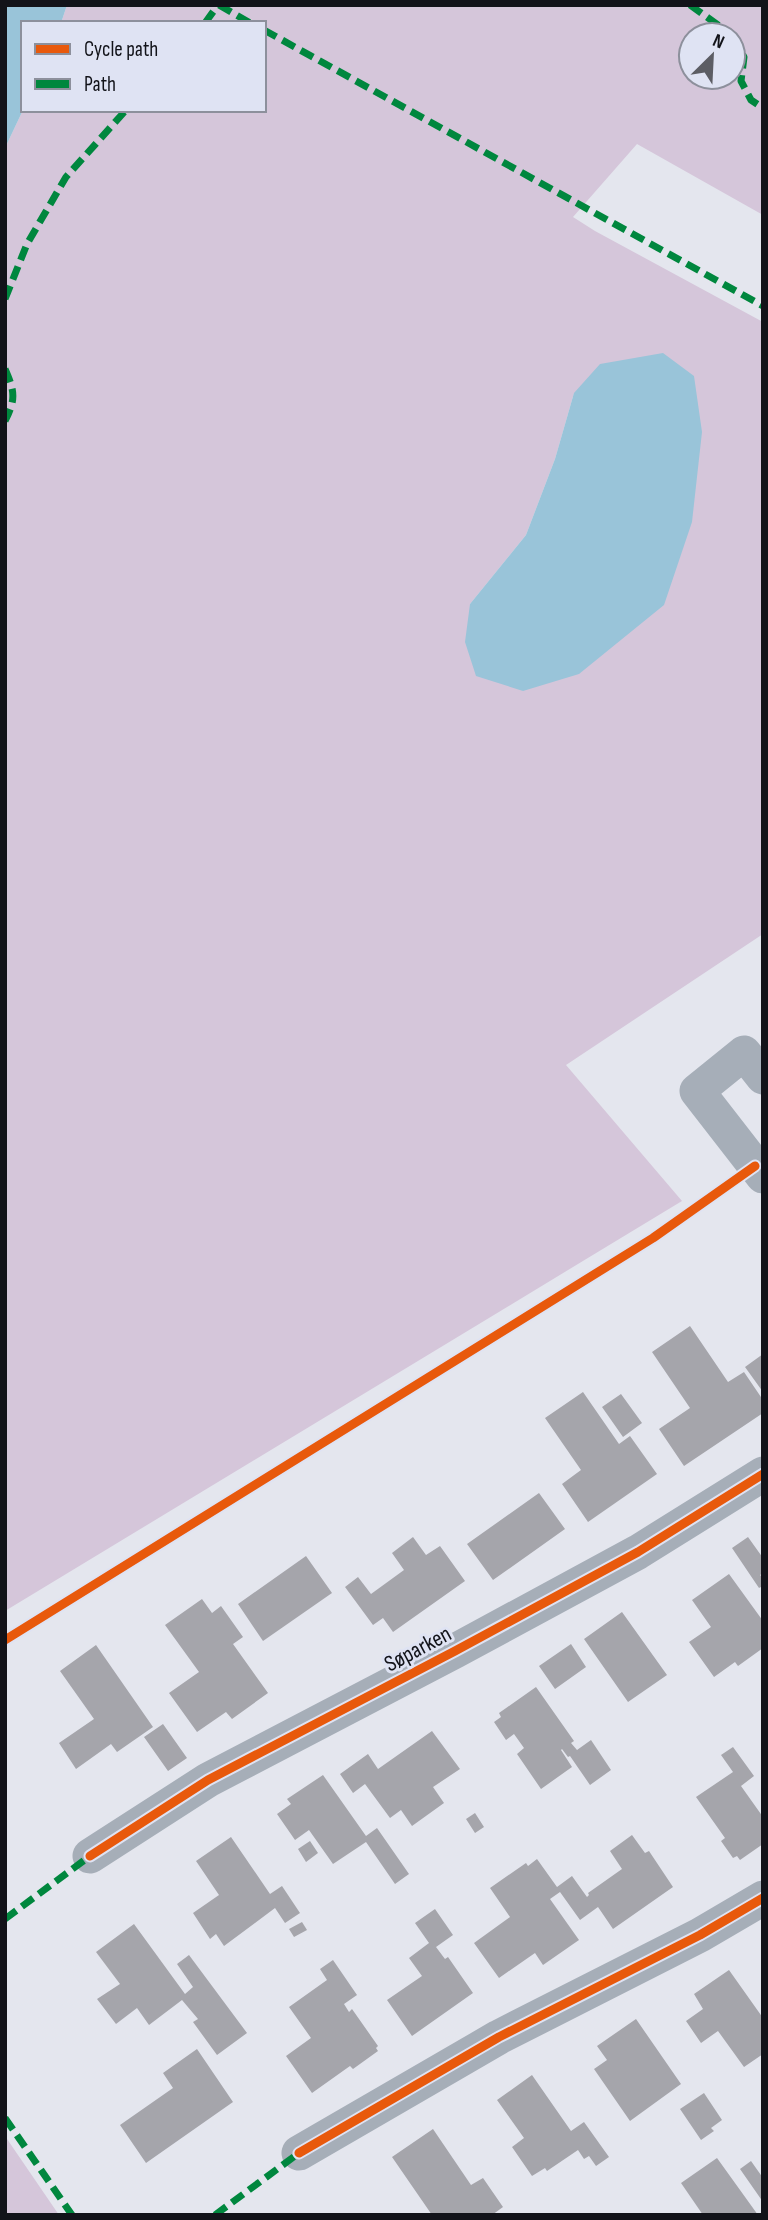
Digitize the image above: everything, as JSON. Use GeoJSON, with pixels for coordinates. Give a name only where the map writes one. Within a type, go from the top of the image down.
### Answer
{"type":"FeatureCollection","features":[{"type":"Feature","properties":{"kind":"street"},"geometry":{"type":"LineString","coordinates":[[763,1077],[744,1053],[697,1091],[763,1176]]}},
{"type":"Feature","properties":{"kind":"street","name":"Søparken"},"geometry":{"type":"LineString","coordinates":[[90,1856],[208,1780],[638,1552],[763,1474]]}},
{"type":"Feature","properties":{"kind":"street"},"geometry":{"type":"LineString","coordinates":[[299,2153],[499,2037],[700,1935],[763,1898]]}},
{"type":"Feature","properties":{"kind":"shaded area"},"geometry":{"type":"Polygon","coordinates":[[[67,5],[763,5],[763,215],[637,144],[573,217],[763,322],[763,934],[566,1065],[682,1201],[5,1611],[5,148],[22,112],[266,112],[266,21],[62,21],[67,5]],[[574,393],[555,459],[526,535],[470,604],[523,691],[574,393]]]}},
{"type":"Feature","properties":{"kind":"shaded area"},"geometry":{"type":"Polygon","coordinates":[[[5,2136],[59,2215],[5,2215],[5,2136]]]}},
{"type":"Feature","properties":{"kind":"water"},"geometry":{"type":"Polygon","coordinates":[[[5,5],[67,5],[62,21],[21,21],[22,112],[5,148],[5,5]]]}},
{"type":"Feature","properties":{"kind":"water"},"geometry":{"type":"Polygon","coordinates":[[[663,353],[694,376],[702,432],[692,522],[664,605],[579,674],[523,691],[476,676],[465,642],[470,604],[526,535],[555,459],[574,393],[600,364],[663,353]]]}},
{"type":"Feature","properties":{"kind":"building"},"geometry":{"type":"Polygon","coordinates":[[[690,1326],[728,1382],[744,1372],[763,1400],[763,1413],[684,1466],[659,1429],[690,1408],[652,1352],[690,1326]]]}},
{"type":"Feature","properties":{"kind":"building"},"geometry":{"type":"Polygon","coordinates":[[[763,1354],[763,1392],[745,1367],[763,1354]]]}},
{"type":"Feature","properties":{"kind":"building"},"geometry":{"type":"Polygon","coordinates":[[[583,1392],[619,1444],[630,1436],[657,1474],[588,1522],[562,1484],[581,1470],[545,1418],[583,1392]]]}},
{"type":"Feature","properties":{"kind":"building"},"geometry":{"type":"Polygon","coordinates":[[[621,1394],[642,1423],[623,1437],[602,1407],[621,1394]]]}},
{"type":"Feature","properties":{"kind":"building"},"geometry":{"type":"Polygon","coordinates":[[[539,1493],[565,1529],[493,1580],[467,1544],[539,1493]]]}},
{"type":"Feature","properties":{"kind":"building"},"geometry":{"type":"Polygon","coordinates":[[[413,1537],[426,1555],[440,1546],[465,1581],[393,1632],[383,1618],[373,1625],[345,1587],[358,1577],[371,1594],[404,1570],[392,1553],[413,1537]]]}},
{"type":"Feature","properties":{"kind":"building"},"geometry":{"type":"Polygon","coordinates":[[[748,1537],[763,1558],[763,1573],[760,1575],[763,1578],[763,1586],[759,1588],[732,1548],[748,1537]]]}},
{"type":"Feature","properties":{"kind":"building"},"geometry":{"type":"Polygon","coordinates":[[[306,1556],[332,1593],[263,1641],[238,1604],[306,1556]]]}},
{"type":"Feature","properties":{"kind":"building"},"geometry":{"type":"Polygon","coordinates":[[[729,1574],[763,1621],[763,1648],[738,1666],[735,1662],[714,1677],[689,1642],[711,1627],[692,1600],[729,1574]]]}},
{"type":"Feature","properties":{"kind":"building"},"geometry":{"type":"Polygon","coordinates":[[[202,1599],[212,1613],[221,1606],[243,1637],[233,1644],[268,1693],[232,1719],[226,1712],[197,1732],[169,1693],[199,1672],[165,1625],[202,1599]]]}},
{"type":"Feature","properties":{"kind":"building"},"geometry":{"type":"Polygon","coordinates":[[[622,1612],[667,1675],[628,1702],[584,1639],[622,1612]]]}},
{"type":"Feature","properties":{"kind":"building"},"geometry":{"type":"Polygon","coordinates":[[[571,1644],[586,1667],[555,1689],[539,1666],[571,1644]]]}},
{"type":"Feature","properties":{"kind":"building"},"geometry":{"type":"Polygon","coordinates":[[[96,1645],[153,1727],[117,1752],[111,1744],[76,1769],[59,1743],[94,1719],[60,1671],[96,1645]]]}},
{"type":"Feature","properties":{"kind":"building"},"geometry":{"type":"Polygon","coordinates":[[[536,1687],[574,1741],[571,1743],[577,1750],[591,1740],[611,1770],[590,1785],[562,1749],[572,1767],[541,1789],[517,1754],[524,1748],[514,1734],[506,1740],[494,1722],[501,1717],[499,1713],[536,1687]]]}},
{"type":"Feature","properties":{"kind":"building"},"geometry":{"type":"Polygon","coordinates":[[[163,1724],[187,1758],[168,1771],[144,1737],[163,1724]]]}},
{"type":"Feature","properties":{"kind":"building"},"geometry":{"type":"Polygon","coordinates":[[[432,1731],[460,1769],[433,1787],[444,1803],[412,1826],[401,1810],[390,1818],[365,1784],[353,1793],[340,1774],[368,1754],[378,1769],[432,1731]]]}},
{"type":"Feature","properties":{"kind":"building"},"geometry":{"type":"Polygon","coordinates":[[[733,1747],[754,1776],[741,1786],[763,1817],[763,1844],[740,1860],[737,1856],[733,1858],[721,1841],[725,1838],[696,1797],[733,1772],[721,1755],[733,1747]]]}},
{"type":"Feature","properties":{"kind":"building"},"geometry":{"type":"Polygon","coordinates":[[[323,1775],[366,1836],[377,1828],[409,1874],[395,1884],[366,1842],[333,1864],[309,1830],[295,1840],[277,1814],[291,1804],[287,1799],[323,1775]]]}},
{"type":"Feature","properties":{"kind":"building"},"geometry":{"type":"Polygon","coordinates":[[[475,1813],[484,1827],[475,1833],[466,1819],[475,1813]]]}},
{"type":"Feature","properties":{"kind":"building"},"geometry":{"type":"Polygon","coordinates":[[[632,1835],[645,1853],[649,1851],[673,1887],[613,1929],[598,1907],[580,1920],[560,1892],[550,1899],[579,1940],[543,1965],[535,1953],[499,1978],[474,1943],[510,1917],[490,1888],[526,1863],[528,1866],[537,1859],[557,1887],[572,1876],[587,1897],[588,1893],[622,1869],[610,1851],[632,1835]]]}},
{"type":"Feature","properties":{"kind":"building"},"geometry":{"type":"Polygon","coordinates":[[[231,1837],[270,1894],[282,1886],[300,1913],[285,1923],[275,1908],[224,1946],[216,1934],[210,1939],[193,1913],[219,1895],[196,1861],[231,1837]]]}},
{"type":"Feature","properties":{"kind":"building"},"geometry":{"type":"Polygon","coordinates":[[[310,1841],[318,1853],[306,1862],[298,1849],[310,1841]]]}},
{"type":"Feature","properties":{"kind":"building"},"geometry":{"type":"Polygon","coordinates":[[[435,1909],[453,1935],[436,1947],[445,1959],[448,1957],[473,1993],[412,2036],[387,2000],[422,1976],[409,1958],[429,1943],[415,1923],[435,1909]]]}},
{"type":"Feature","properties":{"kind":"building"},"geometry":{"type":"Polygon","coordinates":[[[302,1922],[307,1930],[294,1937],[289,1929],[302,1922]]]}},
{"type":"Feature","properties":{"kind":"building"},"geometry":{"type":"Polygon","coordinates":[[[134,1924],[185,1994],[193,1987],[177,1964],[189,1955],[247,2033],[217,2055],[193,2022],[198,2019],[182,2000],[149,2025],[137,2008],[116,2024],[97,1999],[120,1984],[96,1952],[134,1924]]]}},
{"type":"Feature","properties":{"kind":"building"},"geometry":{"type":"Polygon","coordinates":[[[333,1960],[357,1995],[344,2004],[349,2012],[352,2009],[378,2046],[378,2051],[353,2069],[350,2066],[312,2093],[286,2056],[311,2038],[289,2007],[327,1980],[320,1969],[333,1960]]]}},
{"type":"Feature","properties":{"kind":"building"},"geometry":{"type":"Polygon","coordinates":[[[729,1970],[763,2018],[763,2054],[744,2067],[718,2031],[701,2043],[686,2021],[703,2009],[694,1994],[729,1970]]]}},
{"type":"Feature","properties":{"kind":"building"},"geometry":{"type":"Polygon","coordinates":[[[636,2019],[681,2084],[630,2121],[594,2069],[607,2060],[597,2046],[636,2019]]]}},
{"type":"Feature","properties":{"kind":"building"},"geometry":{"type":"Polygon","coordinates":[[[197,2049],[233,2102],[146,2163],[120,2125],[173,2088],[163,2073],[197,2049]]]}},
{"type":"Feature","properties":{"kind":"building"},"geometry":{"type":"Polygon","coordinates":[[[532,2075],[571,2131],[584,2122],[609,2157],[596,2166],[589,2156],[584,2159],[578,2150],[547,2171],[545,2168],[532,2176],[512,2147],[524,2138],[497,2100],[532,2075]]]}},
{"type":"Feature","properties":{"kind":"building"},"geometry":{"type":"Polygon","coordinates":[[[704,2093],[722,2120],[711,2128],[714,2131],[701,2140],[680,2109],[704,2093]]]}},
{"type":"Feature","properties":{"kind":"building"},"geometry":{"type":"Polygon","coordinates":[[[433,2129],[471,2185],[483,2178],[503,2207],[492,2215],[432,2215],[392,2157],[433,2129]]]}},
{"type":"Feature","properties":{"kind":"building"},"geometry":{"type":"Polygon","coordinates":[[[717,2158],[758,2215],[703,2215],[681,2183],[717,2158]]]}},
{"type":"Feature","properties":{"kind":"building"},"geometry":{"type":"Polygon","coordinates":[[[751,2161],[763,2178],[763,2202],[740,2169],[751,2161]]]}},
{"type":"Feature","properties":{"kind":"marked path"},"geometry":{"type":"LineString","coordinates":[[206,21],[218,5]]}},
{"type":"Feature","properties":{"kind":"marked path"},"geometry":{"type":"LineString","coordinates":[[219,5],[247,21]]}},
{"type":"Feature","properties":{"kind":"marked path"},"geometry":{"type":"LineString","coordinates":[[690,5],[712,21]]}},
{"type":"Feature","properties":{"kind":"marked path"},"geometry":{"type":"LineString","coordinates":[[266,31],[763,306]]}},
{"type":"Feature","properties":{"kind":"marked path"},"geometry":{"type":"LineString","coordinates":[[746,91],[751,100],[763,108]]}},
{"type":"Feature","properties":{"kind":"marked path"},"geometry":{"type":"LineString","coordinates":[[5,299],[27,244],[66,177],[124,112]]}},
{"type":"Feature","properties":{"kind":"marked path"},"geometry":{"type":"LineString","coordinates":[[5,369],[13,395],[5,421]]}},
{"type":"Feature","properties":{"kind":"marked path"},"geometry":{"type":"LineString","coordinates":[[5,1919],[90,1856]]}},
{"type":"Feature","properties":{"kind":"marked path"},"geometry":{"type":"LineString","coordinates":[[5,2118],[72,2215]]}},
{"type":"Feature","properties":{"kind":"marked path"},"geometry":{"type":"LineString","coordinates":[[215,2215],[299,2153]]}},
{"type":"Feature","properties":{"kind":"cycle path"},"geometry":{"type":"LineString","coordinates":[[5,1640],[653,1238],[755,1166]]}},
{"type":"Feature","properties":{"kind":"cycle path"},"geometry":{"type":"LineString","coordinates":[[90,1856],[208,1780],[638,1552],[763,1474]]}},
{"type":"Feature","properties":{"kind":"cycle path"},"geometry":{"type":"LineString","coordinates":[[299,2153],[499,2037],[700,1935],[763,1898]]}}]}
